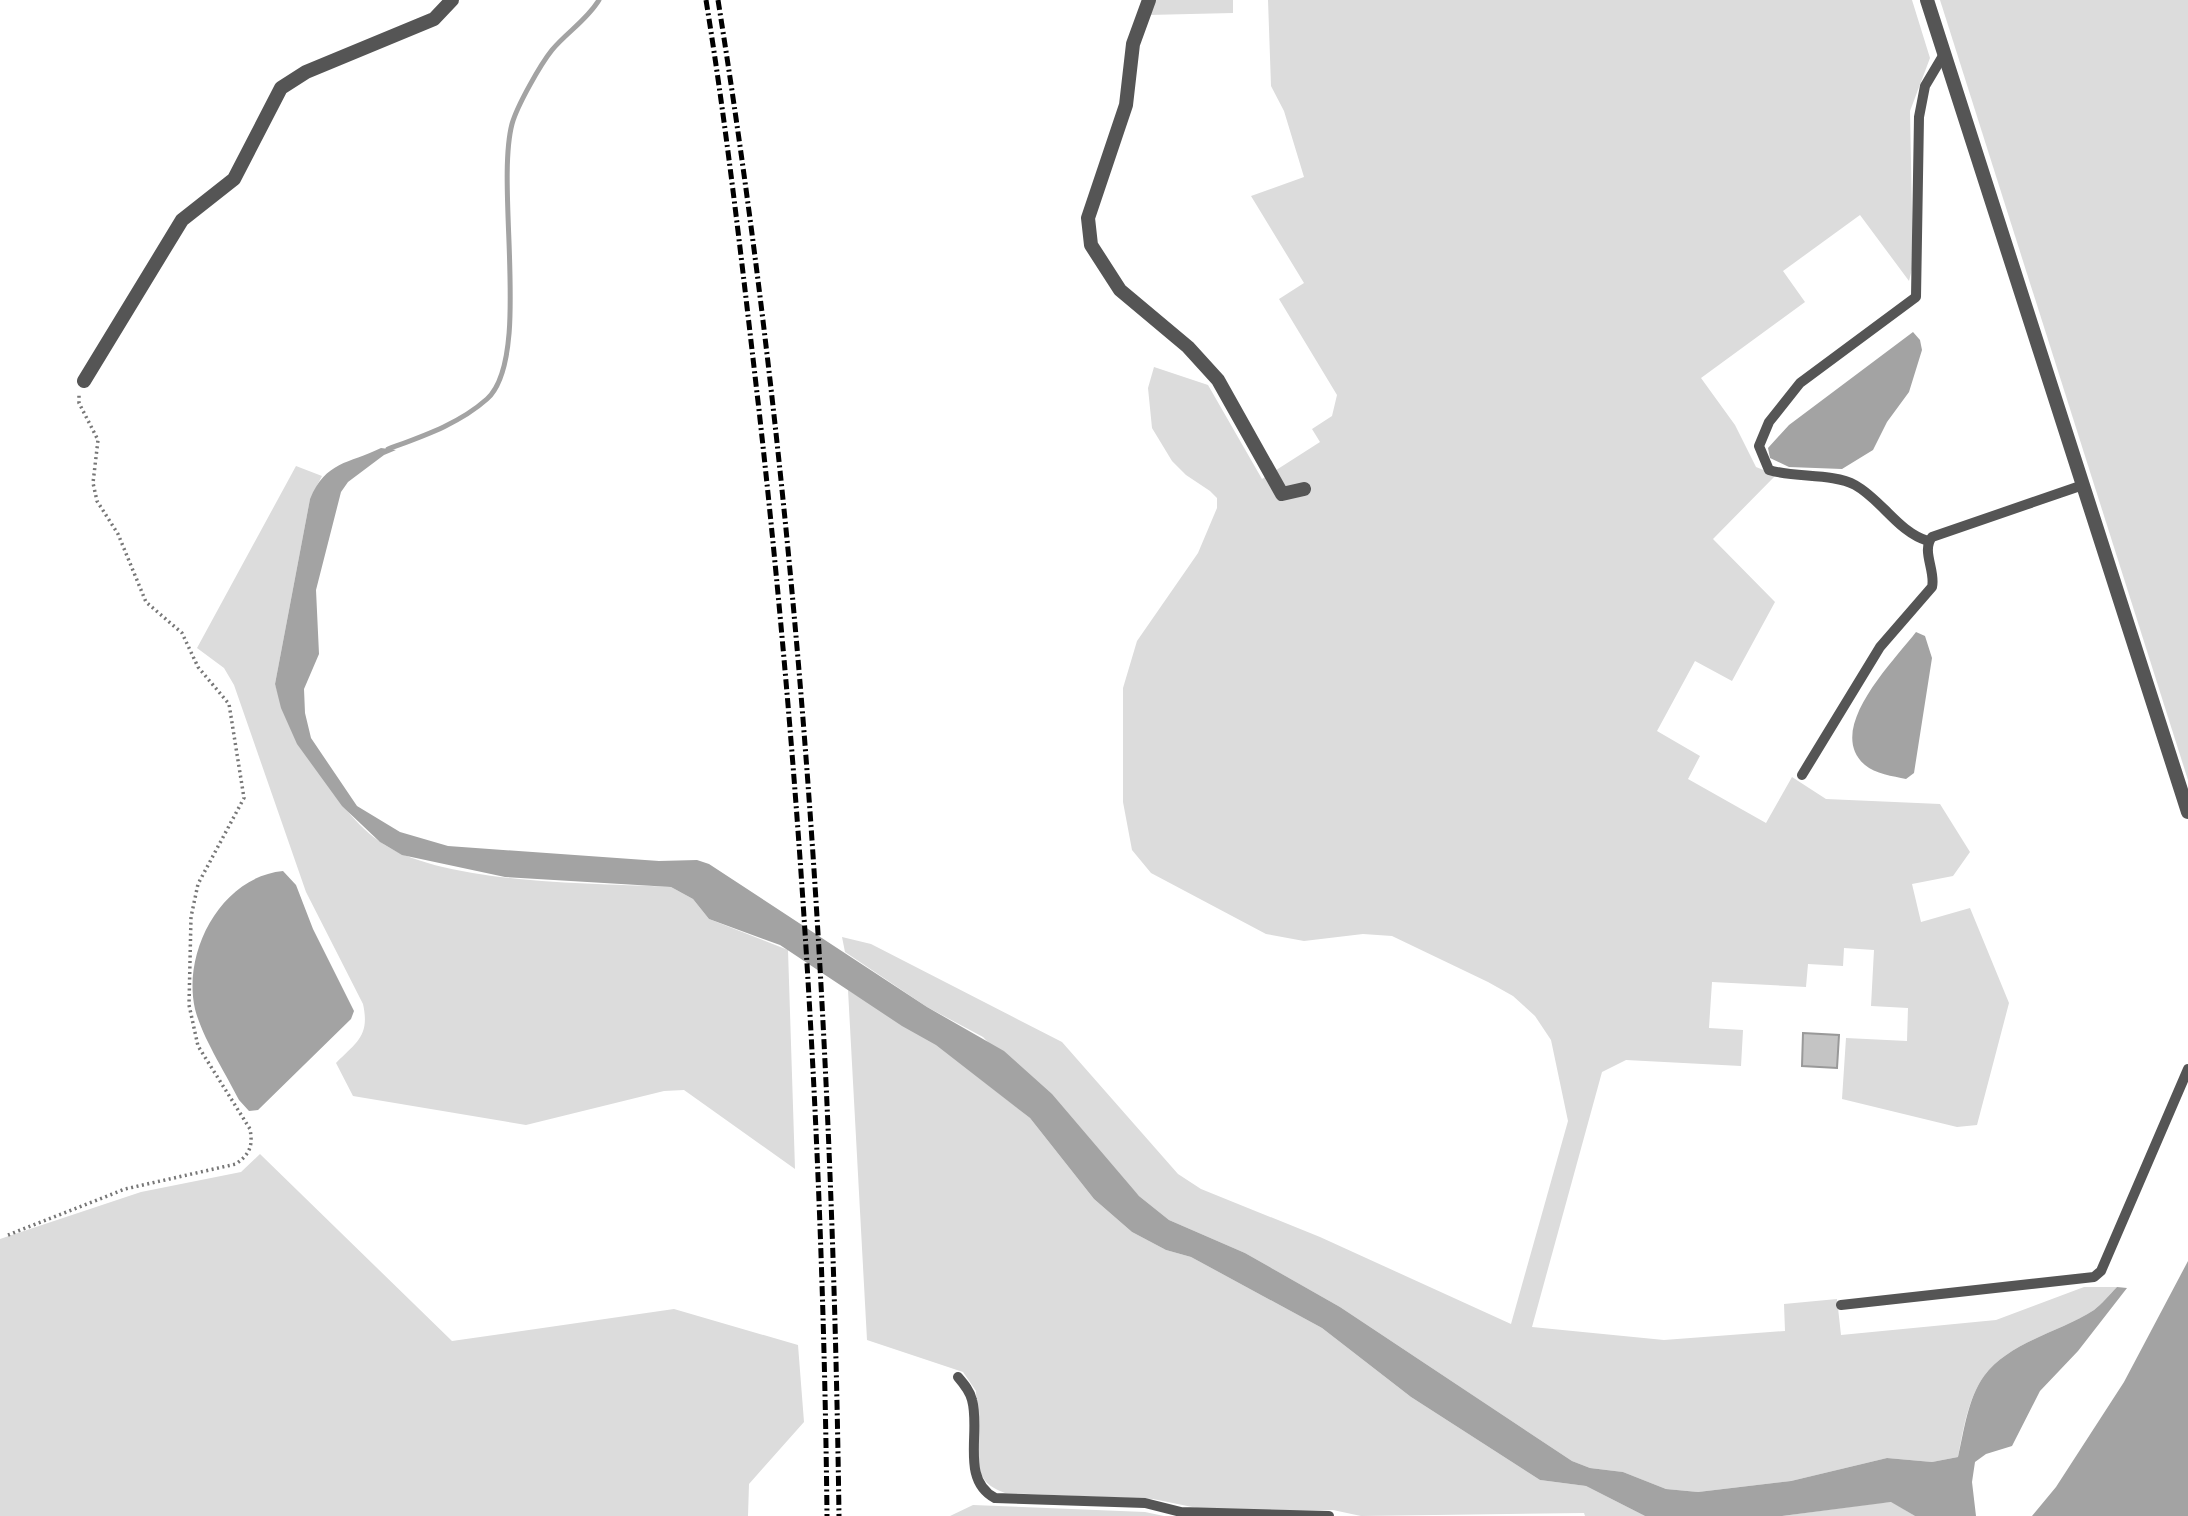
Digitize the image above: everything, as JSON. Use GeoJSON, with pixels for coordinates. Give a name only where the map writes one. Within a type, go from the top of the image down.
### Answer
{"type":"FeatureCollection","features":[{"type":"Feature","properties":{"kind":"street"},"geometry":{"type":"LineString","coordinates":[[83,381],[182,220],[193,208],[234,180],[281,88],[306,72],[433,19],[452,0]]}},
{"type":"Feature","properties":{"kind":"street"},"geometry":{"type":"LineString","coordinates":[[1149,0],[1133,44],[1126,106],[1088,218],[1091,245],[1120,290],[1188,347],[1217,380],[1282,494],[1304,489]]}},
{"type":"Feature","properties":{"kind":"street"},"geometry":{"type":"LineString","coordinates":[[1927,0],[2188,812]]}},
{"type":"Feature","properties":{"kind":"lane"},"geometry":{"type":"LineString","coordinates":[[1928,541],[1909,532],[1871,496],[1853,484],[1769,470],[1765,466],[1759,446],[1769,422],[1800,383],[1916,298],[1919,117],[1925,86],[1944,54]]}},
{"type":"Feature","properties":{"kind":"lane"},"geometry":{"type":"LineString","coordinates":[[1928,541],[1936,535],[2024,503],[2083,485]]}},
{"type":"Feature","properties":{"kind":"lane"},"geometry":{"type":"LineString","coordinates":[[1802,775],[1880,647],[1932,587],[1935,577],[1928,541]]}},
{"type":"Feature","properties":{"kind":"lane"},"geometry":{"type":"LineString","coordinates":[[1842,1304],[2084,1281],[2094,1277],[2101,1271],[2188,1069]]}},
{"type":"Feature","properties":{"kind":"lane"},"geometry":{"type":"LineString","coordinates":[[958,1377],[973,1404],[978,1483],[986,1493],[995,1498],[1145,1503],[1181,1512],[1329,1516]]}},
{"type":"Feature","properties":{"kind":"path"},"geometry":{"type":"LineString","coordinates":[[8,1235],[125,1189],[236,1164],[247,1156],[253,1143],[250,1129],[198,1046],[190,1005],[191,917],[198,884],[244,798],[229,704],[198,667],[182,633],[146,602],[118,534],[97,501],[93,483],[98,440],[79,403],[83,381]]}},
{"type":"Feature","properties":{"kind":"shaded area"},"geometry":{"type":"Polygon","coordinates":[[[1156,0],[1233,0],[1233,13],[1148,15],[1156,0]]]}},
{"type":"Feature","properties":{"kind":"shaded area"},"geometry":{"type":"Polygon","coordinates":[[[1268,0],[1912,0],[1930,58],[1910,111],[1913,265],[1909,281],[1860,215],[1783,271],[1805,302],[1701,378],[1735,425],[1756,467],[1776,475],[1713,539],[1775,602],[1732,681],[1695,661],[1657,731],[1700,756],[1688,779],[1766,823],[1792,777],[1826,799],[1940,804],[1970,852],[1953,876],[1912,884],[1921,922],[1970,908],[2009,1003],[1977,1125],[1957,1127],[1842,1099],[1846,1038],[1907,1041],[1908,1008],[1871,1006],[1874,950],[1844,948],[1843,966],[1808,964],[1806,987],[1712,982],[1709,1028],[1743,1030],[1741,1066],[1626,1060],[1602,1072],[1532,1327],[1664,1340],[1785,1331],[1784,1304],[1837,1299],[1841,1335],[1996,1320],[2084,1287],[2117,1287],[2094,1310],[2021,1346],[1995,1364],[1984,1376],[1974,1394],[1958,1457],[1932,1462],[1887,1458],[1791,1481],[1698,1492],[1666,1489],[1623,1472],[1590,1468],[1572,1461],[1340,1307],[1245,1253],[1169,1220],[1139,1196],[983,1037],[927,1007],[845,952],[842,937],[871,944],[1062,1042],[1178,1174],[1201,1189],[1320,1237],[1511,1324],[1568,1121],[1551,1040],[1535,1016],[1513,996],[1488,982],[1392,936],[1363,934],[1304,941],[1266,934],[1151,873],[1132,850],[1123,802],[1123,688],[1137,641],[1198,553],[1217,508],[1217,498],[1172,461],[1152,428],[1148,388],[1154,367],[1208,385],[1262,479],[1320,442],[1312,429],[1332,416],[1337,395],[1279,299],[1304,283],[1251,196],[1304,177],[1284,111],[1271,86],[1268,0]]]}},
{"type":"Feature","properties":{"kind":"shaded area"},"geometry":{"type":"Polygon","coordinates":[[[1940,0],[2188,0],[2188,780],[1940,0]]]}},
{"type":"Feature","properties":{"kind":"shaded area"},"geometry":{"type":"Polygon","coordinates":[[[1913,332],[1920,340],[1922,350],[1909,392],[1887,422],[1873,450],[1842,469],[1789,467],[1770,458],[1768,448],[1789,425],[1913,332]]]}},
{"type":"Feature","properties":{"kind":"shaded area"},"geometry":{"type":"Polygon","coordinates":[[[381,448],[396,450],[384,455],[348,482],[341,492],[316,590],[319,654],[304,689],[305,713],[311,738],[357,806],[400,832],[448,846],[659,861],[697,860],[709,864],[927,1007],[1004,1051],[1052,1094],[1139,1196],[1169,1220],[1245,1253],[1340,1307],[1572,1461],[1590,1468],[1623,1472],[1666,1489],[1698,1492],[1791,1481],[1887,1458],[1932,1462],[1958,1457],[1974,1394],[1984,1376],[1995,1364],[2021,1346],[2094,1310],[2117,1287],[2127,1288],[2078,1351],[2040,1391],[2012,1446],[1986,1454],[1975,1462],[1972,1482],[1976,1516],[1915,1516],[1891,1502],[1782,1516],[1645,1516],[1586,1486],[1540,1480],[1411,1397],[1322,1328],[1191,1257],[1166,1250],[1132,1232],[1094,1199],[1030,1118],[936,1045],[902,1026],[780,945],[709,919],[693,899],[671,887],[505,877],[402,855],[380,842],[342,806],[297,744],[281,708],[275,684],[310,499],[323,477],[331,470],[381,448]]]}},
{"type":"Feature","properties":{"kind":"shaded area"},"geometry":{"type":"Polygon","coordinates":[[[296,466],[322,476],[310,499],[275,684],[292,725],[336,796],[369,833],[406,855],[439,866],[519,879],[671,887],[693,899],[709,919],[788,950],[795,1169],[684,1090],[664,1091],[526,1125],[353,1096],[336,1063],[360,1038],[365,1024],[363,1004],[306,892],[234,685],[224,668],[197,648],[296,466]]]}},
{"type":"Feature","properties":{"kind":"shaded area"},"geometry":{"type":"Polygon","coordinates":[[[1916,632],[1925,636],[1932,658],[1914,773],[1906,779],[1879,773],[1865,765],[1854,750],[1852,734],[1857,715],[1867,697],[1916,632]]]}},
{"type":"Feature","properties":{"kind":"shaded area"},"geometry":{"type":"Polygon","coordinates":[[[283,871],[296,885],[313,929],[354,1011],[351,1019],[258,1110],[249,1111],[239,1100],[198,1020],[193,987],[195,964],[201,942],[224,902],[241,887],[261,876],[283,871]]]}},
{"type":"Feature","properties":{"kind":"shaded area"},"geometry":{"type":"Polygon","coordinates":[[[848,990],[936,1044],[1030,1118],[1094,1199],[1132,1232],[1166,1250],[1191,1257],[1322,1328],[1411,1397],[1540,1480],[1586,1486],[1645,1516],[1585,1516],[1584,1513],[1361,1516],[1333,1510],[1212,1511],[1153,1499],[1005,1493],[990,1486],[978,1464],[976,1391],[963,1372],[867,1340],[848,990]]]}},
{"type":"Feature","properties":{"kind":"shaded area"},"geometry":{"type":"Polygon","coordinates":[[[260,1154],[452,1341],[674,1309],[798,1345],[804,1422],[749,1484],[748,1516],[0,1516],[0,1239],[141,1192],[241,1172],[260,1154]]]}},
{"type":"Feature","properties":{"kind":"shaded area"},"geometry":{"type":"Polygon","coordinates":[[[2188,1261],[2188,1516],[2032,1516],[2056,1487],[2124,1382],[2188,1261]]]}},
{"type":"Feature","properties":{"kind":"shaded area"},"geometry":{"type":"Polygon","coordinates":[[[1892,1502],[1915,1516],[1782,1516],[1879,1503],[1892,1502]]]}},
{"type":"Feature","properties":{"kind":"shaded area"},"geometry":{"type":"Polygon","coordinates":[[[973,1505],[1145,1512],[1164,1516],[950,1516],[973,1505]]]}},
{"type":"Feature","properties":{"kind":"building"},"geometry":{"type":"Polygon","coordinates":[[[1803,1033],[1839,1035],[1837,1068],[1802,1066],[1803,1033]]]}},
{"type":"Feature","properties":{"kind":"waterway"},"geometry":{"type":"LineString","coordinates":[[388,449],[465,416],[487,399],[500,378],[508,348],[510,311],[507,189],[512,124],[535,75],[547,57],[599,0]]}},
{"type":"Feature","properties":{"kind":"railway"},"geometry":{"type":"LineString","coordinates":[[706,0],[728,153],[759,410],[786,686],[815,1100],[827,1516]]}},
{"type":"Feature","properties":{"kind":"railway"},"geometry":{"type":"LineString","coordinates":[[718,0],[770,377],[806,756],[828,1136],[839,1516]]}}]}
